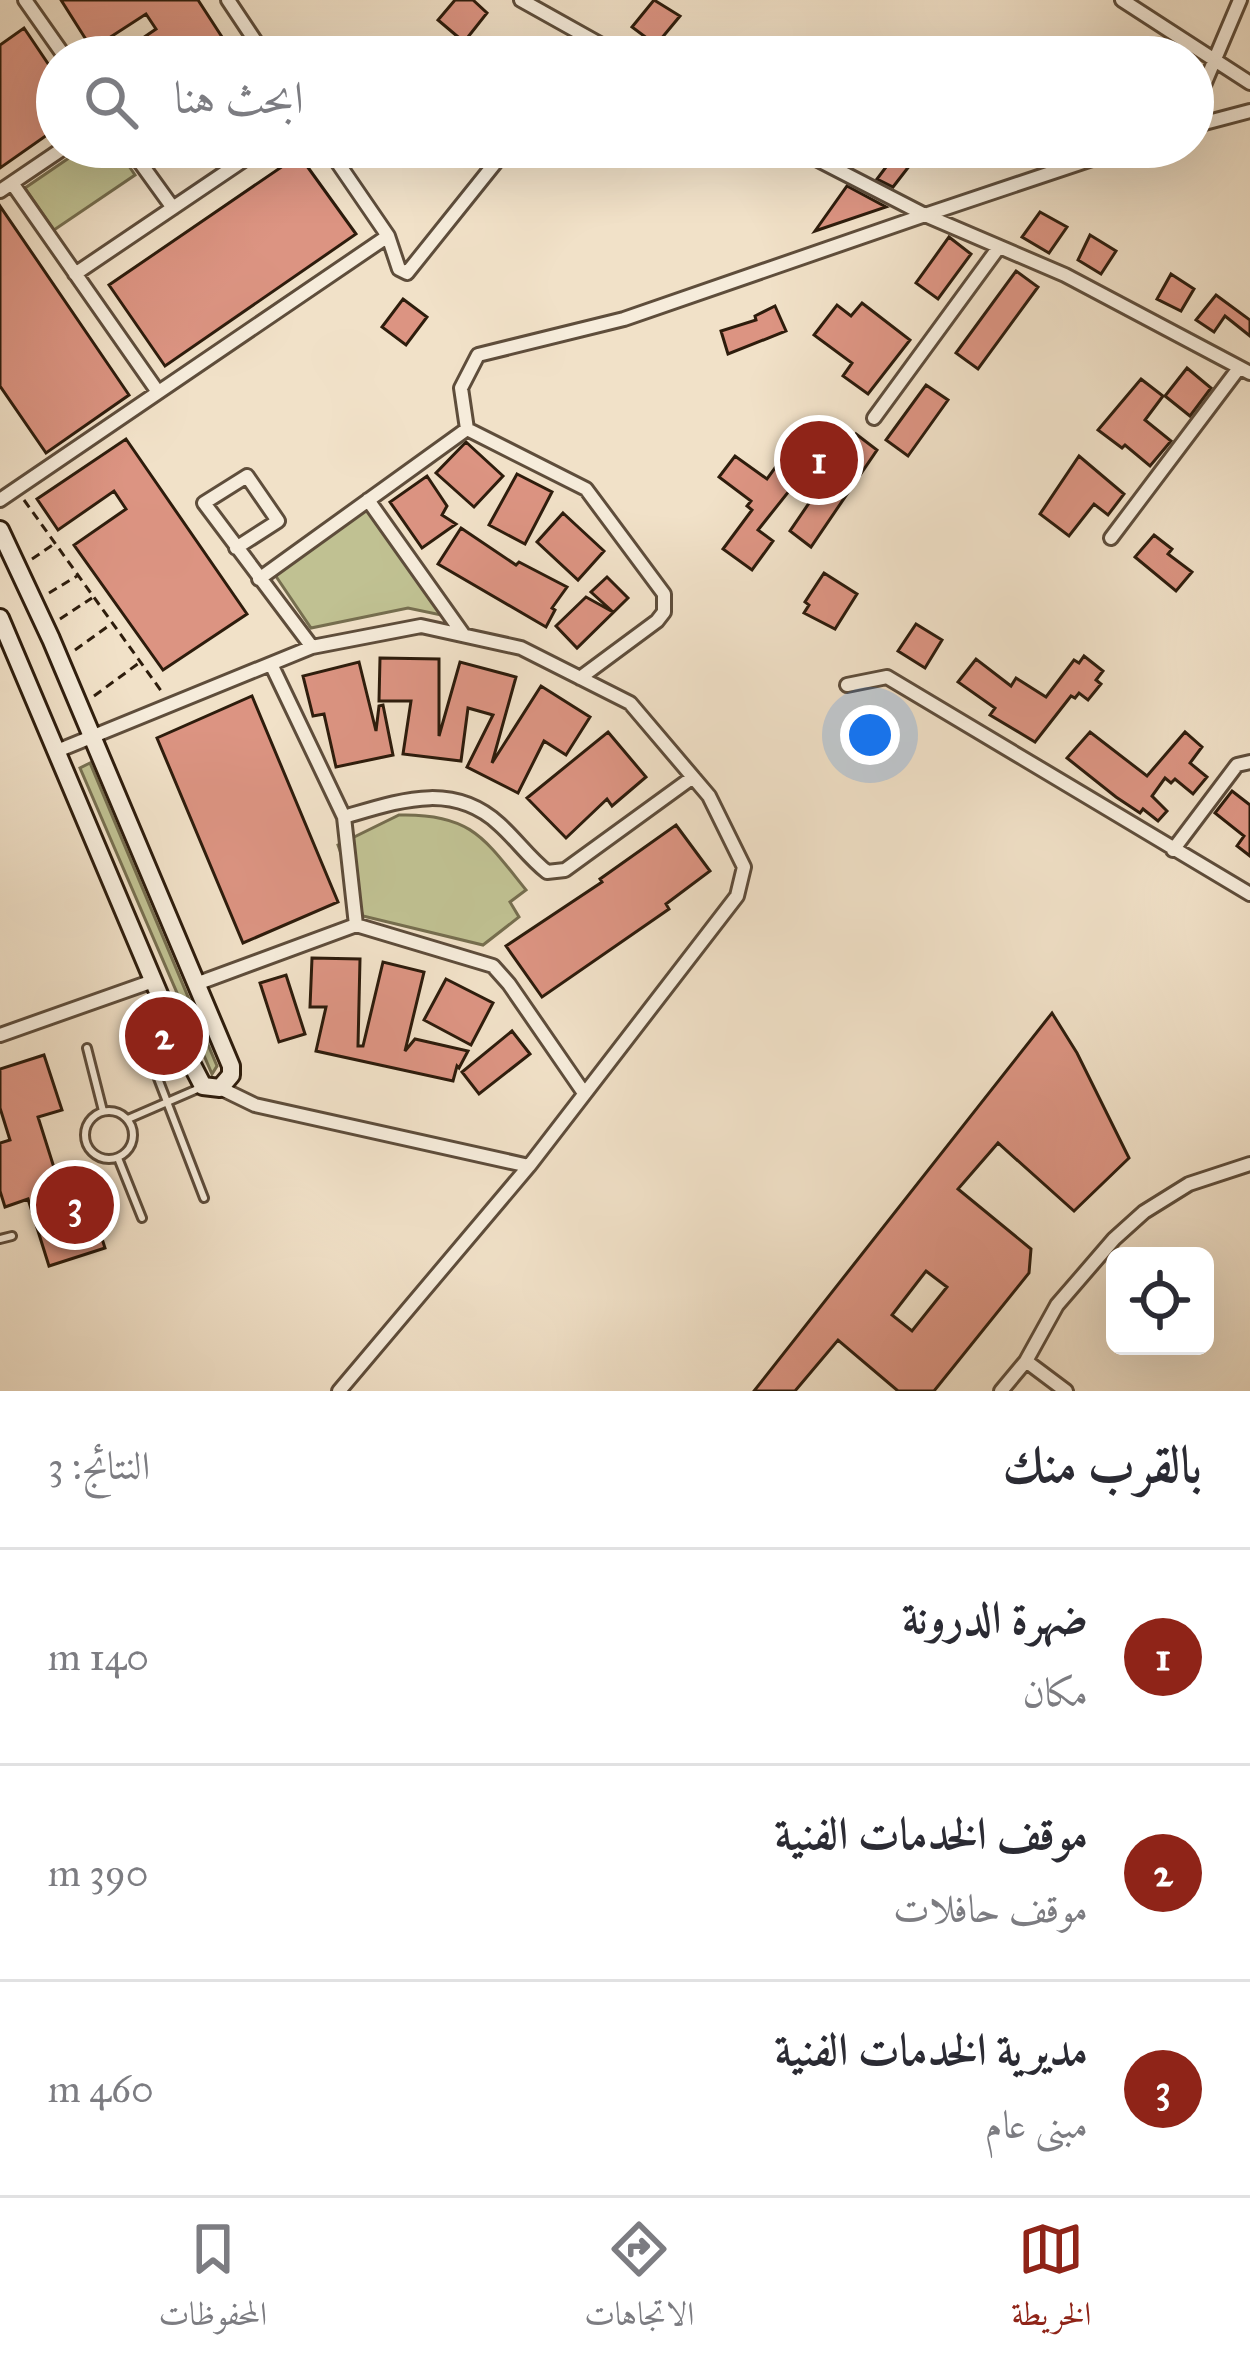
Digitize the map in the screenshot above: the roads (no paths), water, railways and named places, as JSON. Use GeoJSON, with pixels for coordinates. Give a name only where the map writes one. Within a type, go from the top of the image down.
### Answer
{"type":"FeatureCollection","features":[{"type":"Feature","properties":{"kind":"street"},"geometry":{"type":"LineString","coordinates":[[25,0],[50,36]]}},
{"type":"Feature","properties":{"kind":"street"},"geometry":{"type":"LineString","coordinates":[[228,0],[252,36]]}},
{"type":"Feature","properties":{"kind":"street"},"geometry":{"type":"LineString","coordinates":[[521,0],[582,36]]}},
{"type":"Feature","properties":{"kind":"street"},"geometry":{"type":"LineString","coordinates":[[1122,0],[1181,36]]}},
{"type":"Feature","properties":{"kind":"street"},"geometry":{"type":"LineString","coordinates":[[1214,67],[1240,0]]}},
{"type":"Feature","properties":{"kind":"street"},"geometry":{"type":"LineString","coordinates":[[1214,57],[1250,83]]}},
{"type":"Feature","properties":{"kind":"street"},"geometry":{"type":"LineString","coordinates":[[1214,120],[1250,111]]}},
{"type":"Feature","properties":{"kind":"street"},"geometry":{"type":"LineString","coordinates":[[36,167],[6,187],[75,274],[158,392]]}},
{"type":"Feature","properties":{"kind":"street"},"geometry":{"type":"LineString","coordinates":[[144,168],[173,208]]}},
{"type":"Feature","properties":{"kind":"street"},"geometry":{"type":"LineString","coordinates":[[75,274],[232,168]]}},
{"type":"Feature","properties":{"kind":"street"},"geometry":{"type":"LineString","coordinates":[[341,168],[388,236],[399,268],[407,273],[491,168]]}},
{"type":"Feature","properties":{"kind":"street"},"geometry":{"type":"LineString","coordinates":[[834,168],[925,215],[1065,275],[1245,370],[1111,538]]}},
{"type":"Feature","properties":{"kind":"street"},"geometry":{"type":"LineString","coordinates":[[467,429],[461,388],[478,355],[624,319],[1065,168]]}},
{"type":"Feature","properties":{"kind":"street"},"geometry":{"type":"LineString","coordinates":[[0,500],[388,236]]}},
{"type":"Feature","properties":{"kind":"street"},"geometry":{"type":"LineString","coordinates":[[874,418],[999,247]]}},
{"type":"Feature","properties":{"kind":"street"},"geometry":{"type":"LineString","coordinates":[[259,579],[467,429]]}},
{"type":"Feature","properties":{"kind":"street"},"geometry":{"type":"LineString","coordinates":[[467,429],[586,489],[664,594],[664,612],[657,621],[580,678]]}},
{"type":"Feature","properties":{"kind":"street"},"geometry":{"type":"LineString","coordinates":[[236,548],[278,521],[247,476],[204,503],[236,548],[259,579],[312,647]]}},
{"type":"Feature","properties":{"kind":"street"},"geometry":{"type":"LineString","coordinates":[[368,500],[464,635]]}},
{"type":"Feature","properties":{"kind":"street"},"geometry":{"type":"LineString","coordinates":[[0,530],[231,1066],[231,1075],[212,1087]]}},
{"type":"Feature","properties":{"kind":"street"},"geometry":{"type":"LineString","coordinates":[[0,618],[153,981],[212,1087],[255,1105],[529,1166]]}},
{"type":"Feature","properties":{"kind":"street"},"geometry":{"type":"LineString","coordinates":[[57,751],[312,647],[422,626],[521,648],[630,703],[710,796],[736,849],[744,868],[737,896],[529,1166],[339,1391]]}},
{"type":"Feature","properties":{"kind":"street"},"geometry":{"type":"LineString","coordinates":[[271,664],[344,817],[356,925]]}},
{"type":"Feature","properties":{"kind":"street"},"geometry":{"type":"LineString","coordinates":[[847,685],[887,677],[1250,894]]}},
{"type":"Feature","properties":{"kind":"street"},"geometry":{"type":"LineString","coordinates":[[1172,850],[1238,765],[1250,762]]}},
{"type":"Feature","properties":{"kind":"street"},"geometry":{"type":"LineString","coordinates":[[344,817],[443,795],[470,803],[497,821],[541,868],[555,873],[693,777]]}},
{"type":"Feature","properties":{"kind":"street"},"geometry":{"type":"LineString","coordinates":[[196,984],[356,925],[493,966],[584,1093]]}},
{"type":"Feature","properties":{"kind":"street"},"geometry":{"type":"LineString","coordinates":[[0,1035],[153,981]]}},
{"type":"Feature","properties":{"kind":"street"},"geometry":{"type":"LineString","coordinates":[[1008,1389],[1057,1305],[1114,1239],[1144,1212],[1189,1184],[1250,1164]]}},
{"type":"Feature","properties":{"kind":"street"},"geometry":{"type":"LineString","coordinates":[[1027,1361],[1066,1391]]}},
{"type":"Feature","properties":{"kind":"lane"},"geometry":{"type":"LineString","coordinates":[[134,1016],[205,1198]]}},
{"type":"Feature","properties":{"kind":"lane"},"geometry":{"type":"LineString","coordinates":[[87,1048],[104,1111]]}},
{"type":"Feature","properties":{"kind":"lane"},"geometry":{"type":"LineString","coordinates":[[128,1119],[212,1087]]}},
{"type":"Feature","properties":{"kind":"lane"},"geometry":{"type":"LineString","coordinates":[[104,1111],[119,1112],[128,1119],[134,1138],[127,1152],[118,1157],[96,1156],[86,1143],[86,1127],[104,1111]]}},
{"type":"Feature","properties":{"kind":"lane"},"geometry":{"type":"LineString","coordinates":[[118,1157],[142,1218]]}},
{"type":"Feature","properties":{"kind":"lane"},"geometry":{"type":"LineString","coordinates":[[0,1239],[12,1236]]}},
{"type":"Feature","properties":{"kind":"place","name":"ضهرة الدرونة"},"geometry":{"type":"Point","coordinates":[819,460]}},
{"type":"Feature","properties":{"kind":"place","name":"موقف الخدمات الفنية"},"geometry":{"type":"Point","coordinates":[164,1036]}},
{"type":"Feature","properties":{"kind":"place","name":"مديرية الخدمات الفنية"},"geometry":{"type":"Point","coordinates":[75,1205]}}]}
